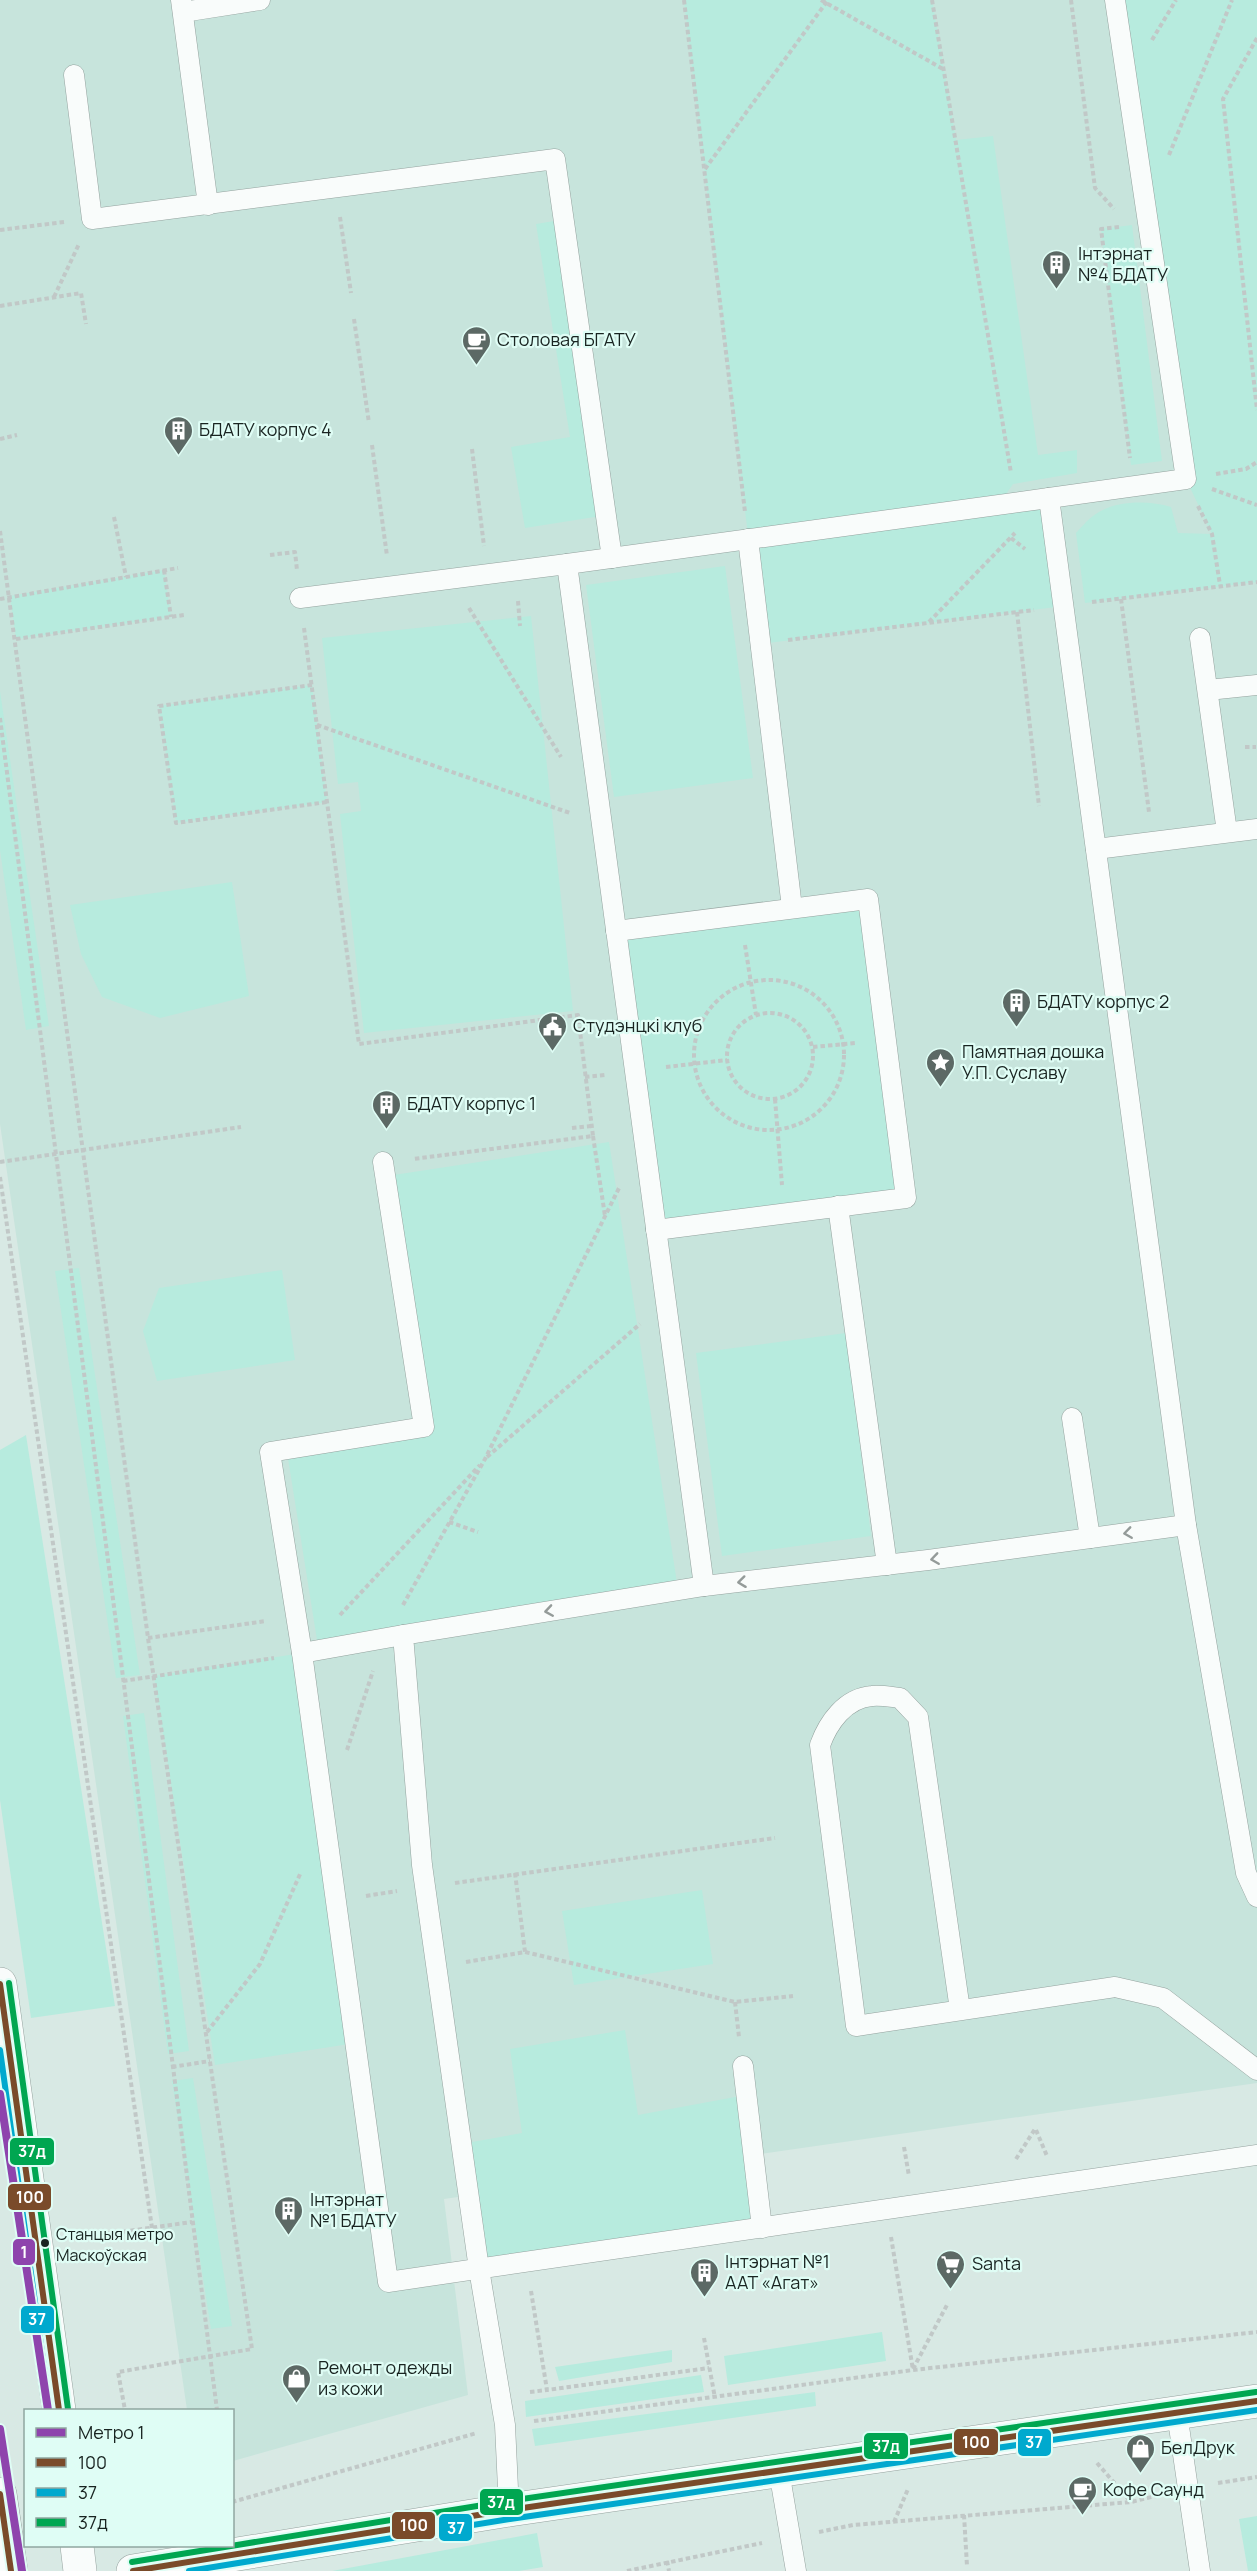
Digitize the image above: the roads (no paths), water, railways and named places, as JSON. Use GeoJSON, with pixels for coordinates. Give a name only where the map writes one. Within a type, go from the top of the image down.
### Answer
{"type":"FeatureCollection","features":[{"type":"Feature","properties":{"kind":"main road"},"geometry":{"type":"LineString","coordinates":[[0,1984],[59,2409]]}},
{"type":"Feature","properties":{"kind":"main road"},"geometry":{"type":"LineString","coordinates":[[133,2571],[509,2510],[1257,2402]]}},
{"type":"Feature","properties":{"kind":"main road"},"geometry":{"type":"LineString","coordinates":[[0,2494],[11,2571]]}},
{"type":"Feature","properties":{"kind":"main road"},"geometry":{"type":"LineString","coordinates":[[77,2547],[80,2571]]}},
{"type":"Feature","properties":{"kind":"lane"},"geometry":{"type":"LineString","coordinates":[[208,205],[182,6],[260,0]]}},
{"type":"Feature","properties":{"kind":"lane"},"geometry":{"type":"LineString","coordinates":[[300,598],[612,558],[1186,479],[1148,210],[1115,0]]}},
{"type":"Feature","properties":{"kind":"lane"},"geometry":{"type":"LineString","coordinates":[[74,75],[92,219],[555,159],[612,558]]}},
{"type":"Feature","properties":{"kind":"lane"},"geometry":{"type":"LineString","coordinates":[[1049,498],[1186,1525],[1246,1873],[1257,1897]]}},
{"type":"Feature","properties":{"kind":"lane"},"geometry":{"type":"LineString","coordinates":[[748,539],[792,908]]}},
{"type":"Feature","properties":{"kind":"lane"},"geometry":{"type":"LineString","coordinates":[[567,564],[704,1586]]}},
{"type":"Feature","properties":{"kind":"lane"},"geometry":{"type":"LineString","coordinates":[[1200,638],[1227,832]]}},
{"type":"Feature","properties":{"kind":"lane"},"geometry":{"type":"LineString","coordinates":[[1208,690],[1257,685]]}},
{"type":"Feature","properties":{"kind":"lane"},"geometry":{"type":"LineString","coordinates":[[1096,849],[1257,829]]}},
{"type":"Feature","properties":{"kind":"lane"},"geometry":{"type":"LineString","coordinates":[[616,931],[868,899],[906,1198],[656,1230]]}},
{"type":"Feature","properties":{"kind":"lane"},"geometry":{"type":"LineString","coordinates":[[383,1162],[424,1427],[270,1452],[302,1653],[388,2282],[1257,2155]]}},
{"type":"Feature","properties":{"kind":"lane"},"geometry":{"type":"LineString","coordinates":[[838,1206],[887,1565]]}},
{"type":"Feature","properties":{"kind":"lane"},"geometry":{"type":"LineString","coordinates":[[1072,1418],[1090,1538]]}},
{"type":"Feature","properties":{"kind":"lane"},"geometry":{"type":"LineString","coordinates":[[302,1653],[704,1586],[887,1565],[1186,1525]]}},
{"type":"Feature","properties":{"kind":"lane"},"geometry":{"type":"LineString","coordinates":[[393,1637],[425,1887],[479,2269],[505,2425],[509,2510]]}},
{"type":"Feature","properties":{"kind":"lane"},"geometry":{"type":"LineString","coordinates":[[960,2010],[918,1717],[900,1698],[870,1696],[848,1705],[828,1724],[820,1745],[856,2026],[1115,1987],[1164,1998],[1257,2070]]}},
{"type":"Feature","properties":{"kind":"lane"},"geometry":{"type":"LineString","coordinates":[[743,2066],[762,2228]]}},
{"type":"Feature","properties":{"kind":"lane"},"geometry":{"type":"LineString","coordinates":[[1177,2413],[1200,2571]]}},
{"type":"Feature","properties":{"kind":"lane"},"geometry":{"type":"LineString","coordinates":[[779,2471],[796,2571]]}},
{"type":"Feature","properties":{"kind":"metro line","name":"1"},"geometry":{"type":"LineString","coordinates":[[0,2094],[48,2409]]}},
{"type":"Feature","properties":{"kind":"metro line","name":"1"},"geometry":{"type":"LineString","coordinates":[[0,2429],[22,2571]]}},
{"type":"Feature","properties":{"kind":"place","name":"Інтэрнат №4 БДАТУ"},"geometry":{"type":"Point","coordinates":[1057,290]}},
{"type":"Feature","properties":{"kind":"place","name":"Столовая БГАТУ"},"geometry":{"type":"Point","coordinates":[476,366]}},
{"type":"Feature","properties":{"kind":"place","name":"БДАТУ корпус 4"},"geometry":{"type":"Point","coordinates":[178,456]}},
{"type":"Feature","properties":{"kind":"place","name":"БДАТУ корпус 2"},"geometry":{"type":"Point","coordinates":[1016,1028]}},
{"type":"Feature","properties":{"kind":"place","name":"Студэнцкі клуб"},"geometry":{"type":"Point","coordinates":[552,1052]}},
{"type":"Feature","properties":{"kind":"place","name":"Памятная дошка У.П. Суславу"},"geometry":{"type":"Point","coordinates":[941,1088]}},
{"type":"Feature","properties":{"kind":"place","name":"БДАТУ корпус 1"},"geometry":{"type":"Point","coordinates":[386,1130]}},
{"type":"Feature","properties":{"kind":"place","name":"Інтэрнат №1 БДАТУ"},"geometry":{"type":"Point","coordinates":[289,2236]}},
{"type":"Feature","properties":{"kind":"place","name":"Станцыя метро Маскоўская"},"geometry":{"type":"Point","coordinates":[45,2243]}},
{"type":"Feature","properties":{"kind":"place","name":"Santa"},"geometry":{"type":"Point","coordinates":[951,2290]}},
{"type":"Feature","properties":{"kind":"place","name":"Інтэрнат №1 ААТ «Агат»"},"geometry":{"type":"Point","coordinates":[704,2298]}},
{"type":"Feature","properties":{"kind":"place","name":"Ремонт одежды из кожи"},"geometry":{"type":"Point","coordinates":[297,2404]}},
{"type":"Feature","properties":{"kind":"place","name":"БелДрук"},"geometry":{"type":"Point","coordinates":[1140,2474]}},
{"type":"Feature","properties":{"kind":"place","name":"Кофе Саунд"},"geometry":{"type":"Point","coordinates":[1082,2516]}}]}
